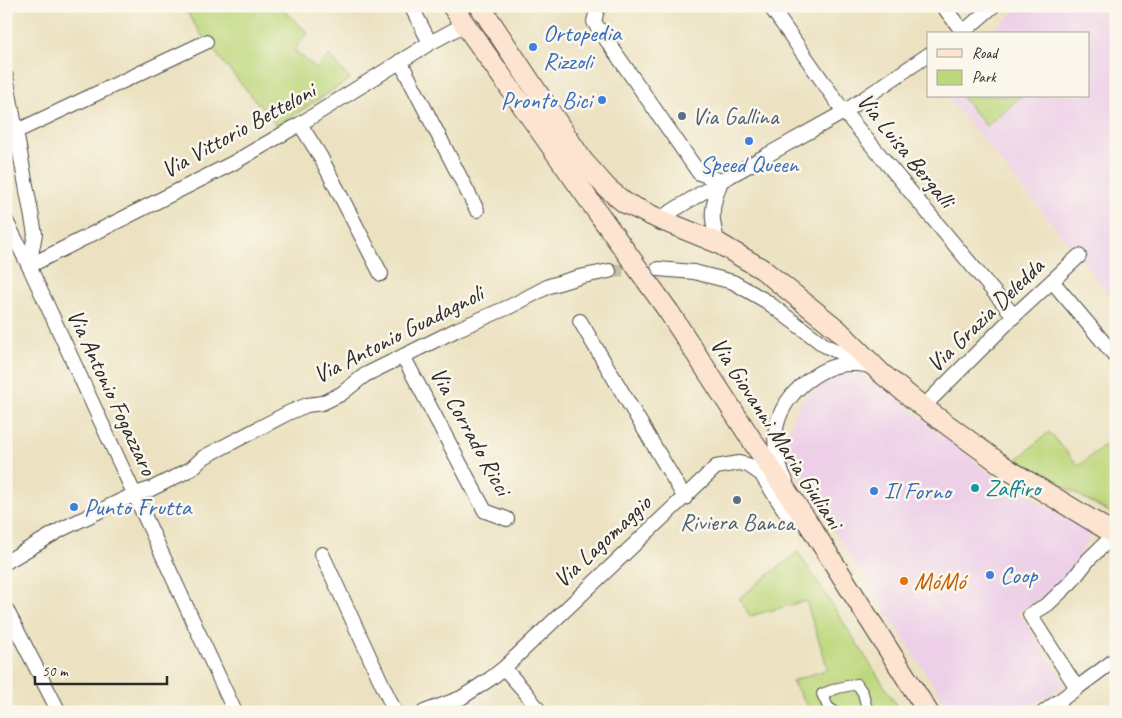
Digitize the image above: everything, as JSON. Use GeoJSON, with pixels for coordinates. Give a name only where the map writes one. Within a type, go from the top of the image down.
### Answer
{"type":"FeatureCollection","features":[{"type":"Feature","properties":{"kind":"main road","name":"Via Giovanni Maria Giuliani"},"geometry":{"type":"LineString","coordinates":[[452,6],[669,312],[806,521],[922,708]]}},
{"type":"Feature","properties":{"kind":"main road"},"geometry":{"type":"LineString","coordinates":[[480,6],[583,161],[607,188],[626,203],[659,219],[718,243],[762,269],[837,329],[873,368],[923,407],[1009,470],[1115,535]]}},
{"type":"Feature","properties":{"kind":"street"},"geometry":{"type":"LineString","coordinates":[[411,6],[430,44]]}},
{"type":"Feature","properties":{"kind":"street"},"geometry":{"type":"LineString","coordinates":[[598,6],[594,22],[699,173],[721,182]]}},
{"type":"Feature","properties":{"kind":"street","name":"Via Luisa Bergalli"},"geometry":{"type":"LineString","coordinates":[[770,6],[844,112],[1014,316]]}},
{"type":"Feature","properties":{"kind":"street"},"geometry":{"type":"LineString","coordinates":[[943,6],[961,32]]}},
{"type":"Feature","properties":{"kind":"street"},"geometry":{"type":"LineString","coordinates":[[963,32],[993,6]]}},
{"type":"Feature","properties":{"kind":"street","name":"Via Vittorio Betteloni"},"geometry":{"type":"LineString","coordinates":[[29,266],[233,163],[300,124],[400,61],[465,24]]}},
{"type":"Feature","properties":{"kind":"street"},"geometry":{"type":"LineString","coordinates":[[17,131],[206,42]]}},
{"type":"Feature","properties":{"kind":"street"},"geometry":{"type":"LineString","coordinates":[[659,219],[844,112],[927,56]]}},
{"type":"Feature","properties":{"kind":"street"},"geometry":{"type":"LineString","coordinates":[[400,61],[477,210]]}},
{"type":"Feature","properties":{"kind":"street"},"geometry":{"type":"LineString","coordinates":[[6,77],[34,234],[29,266]]}},
{"type":"Feature","properties":{"kind":"street"},"geometry":{"type":"LineString","coordinates":[[300,124],[320,156],[381,274]]}},
{"type":"Feature","properties":{"kind":"street"},"geometry":{"type":"LineString","coordinates":[[718,243],[713,226],[712,211],[721,182]]}},
{"type":"Feature","properties":{"kind":"street","name":"Via Antonio Fogazzaro"},"geometry":{"type":"LineString","coordinates":[[6,222],[29,266],[236,712]]}},
{"type":"Feature","properties":{"kind":"street","name":"Via Grazia Deledda"},"geometry":{"type":"LineString","coordinates":[[923,407],[1014,316],[1079,256]]}},
{"type":"Feature","properties":{"kind":"street"},"geometry":{"type":"LineString","coordinates":[[658,270],[694,272],[733,282],[766,301],[824,345],[873,368]]}},
{"type":"Feature","properties":{"kind":"street","name":"Via Antonio Guadagnoli"},"geometry":{"type":"LineString","coordinates":[[6,562],[62,530],[191,469],[204,457],[300,407],[307,404],[322,403],[341,394],[365,375],[458,329],[511,306],[549,286],[608,271]]}},
{"type":"Feature","properties":{"kind":"street"},"geometry":{"type":"LineString","coordinates":[[1052,281],[1116,357]]}},
{"type":"Feature","properties":{"kind":"street"},"geometry":{"type":"LineString","coordinates":[[580,321],[685,498]]}},
{"type":"Feature","properties":{"kind":"street","name":"Via Corrado Ricci"},"geometry":{"type":"LineString","coordinates":[[403,356],[485,511],[506,519]]}},
{"type":"Feature","properties":{"kind":"street"},"geometry":{"type":"LineString","coordinates":[[806,521],[784,478],[775,450],[776,425],[785,405],[797,390],[813,376],[835,366],[850,364],[873,368]]}},
{"type":"Feature","properties":{"kind":"street","name":"Via Lagomaggio"},"geometry":{"type":"LineString","coordinates":[[424,712],[461,698],[504,668],[716,467],[739,463],[748,465],[761,474],[787,514],[806,521]]}},
{"type":"Feature","properties":{"kind":"street"},"geometry":{"type":"LineString","coordinates":[[1077,688],[1030,616],[1048,604],[1071,582],[1089,559],[1115,535]]}},
{"type":"Feature","properties":{"kind":"street"},"geometry":{"type":"LineString","coordinates":[[322,554],[395,712]]}},
{"type":"Feature","properties":{"kind":"street"},"geometry":{"type":"LineString","coordinates":[[6,609],[58,712]]}},
{"type":"Feature","properties":{"kind":"street"},"geometry":{"type":"LineString","coordinates":[[1044,712],[1116,659]]}},
{"type":"Feature","properties":{"kind":"street"},"geometry":{"type":"LineString","coordinates":[[504,668],[540,712]]}},
{"type":"Feature","properties":{"kind":"street"},"geometry":{"type":"LineString","coordinates":[[835,712],[828,707],[822,694],[857,684],[863,693],[868,709],[862,712]]}},
{"type":"Feature","properties":{"kind":"shaded area"},"geometry":{"type":"Polygon","coordinates":[[[1021,6],[1116,6],[1116,304],[1079,256],[948,98],[1090,98],[1090,32],[991,32],[1021,6]]]}},
{"type":"Feature","properties":{"kind":"shaded area"},"geometry":{"type":"Polygon","coordinates":[[[846,372],[862,375],[875,381],[983,468],[1092,535],[1068,573],[1048,594],[1018,612],[1066,684],[1021,712],[951,712],[790,463],[787,446],[789,430],[801,402],[830,376],[846,372]]]}},
{"type":"Feature","properties":{"kind":"green space"},"geometry":{"type":"Polygon","coordinates":[[[183,6],[241,6],[242,8],[279,6],[308,33],[294,50],[317,69],[329,55],[350,79],[277,126],[206,42],[183,6]]]}},
{"type":"Feature","properties":{"kind":"green space"},"geometry":{"type":"Polygon","coordinates":[[[963,98],[1020,98],[986,126],[963,98]]]}},
{"type":"Feature","properties":{"kind":"green space"},"geometry":{"type":"Polygon","coordinates":[[[1049,432],[1079,466],[1116,435],[1116,516],[1016,460],[1049,432]]]}},
{"type":"Feature","properties":{"kind":"green space"},"geometry":{"type":"Polygon","coordinates":[[[798,552],[901,712],[811,712],[792,681],[828,669],[806,601],[750,616],[739,598],[798,552]]]}},
{"type":"Feature","properties":{"kind":"tunnel"},"geometry":{"type":"LineString","coordinates":[[609,271],[644,270]]}},
{"type":"Feature","properties":{"kind":"place","name":"Ortopedia Rizzoli"},"geometry":{"type":"Point","coordinates":[533,47]}},
{"type":"Feature","properties":{"kind":"place","name":"Pronto Bici"},"geometry":{"type":"Point","coordinates":[602,100]}},
{"type":"Feature","properties":{"kind":"place","name":"Via Gallina"},"geometry":{"type":"Point","coordinates":[682,116]}},
{"type":"Feature","properties":{"kind":"place","name":"Speed Queen"},"geometry":{"type":"Point","coordinates":[749,141]}},
{"type":"Feature","properties":{"kind":"place","name":"Zaffiro"},"geometry":{"type":"Point","coordinates":[975,488]}},
{"type":"Feature","properties":{"kind":"place","name":"Il Forno"},"geometry":{"type":"Point","coordinates":[874,491]}},
{"type":"Feature","properties":{"kind":"place","name":"Riviera Banca"},"geometry":{"type":"Point","coordinates":[737,500]}},
{"type":"Feature","properties":{"kind":"place","name":"Punto Frutta"},"geometry":{"type":"Point","coordinates":[74,507]}},
{"type":"Feature","properties":{"kind":"place","name":"Coop"},"geometry":{"type":"Point","coordinates":[990,575]}},
{"type":"Feature","properties":{"kind":"place","name":"MóMó"},"geometry":{"type":"Point","coordinates":[904,581]}}]}
